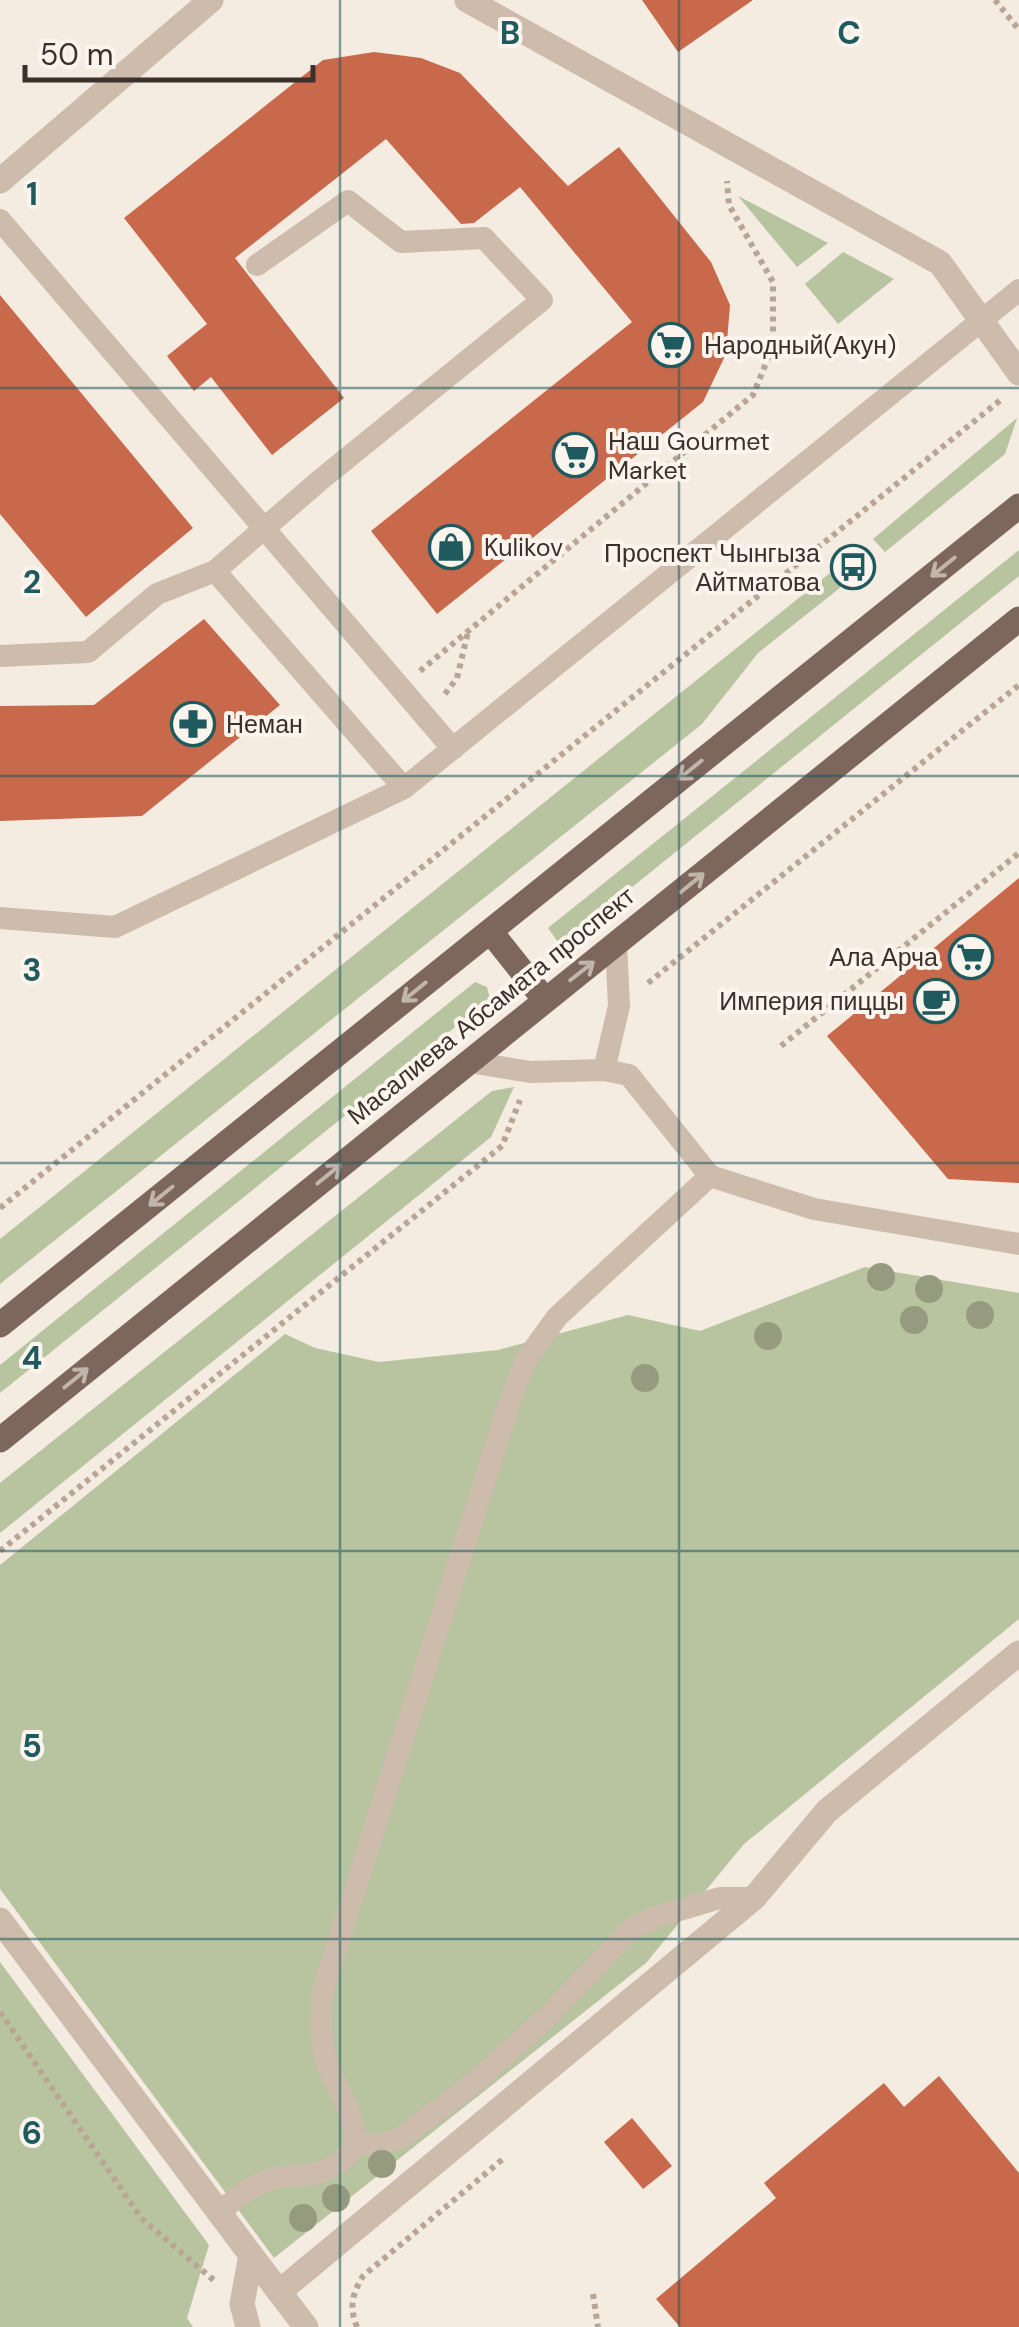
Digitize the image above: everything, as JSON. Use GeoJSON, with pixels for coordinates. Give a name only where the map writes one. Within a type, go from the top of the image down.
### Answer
{"type":"FeatureCollection","features":[{"type":"Feature","properties":{"kind":"main road"},"geometry":{"type":"LineString","coordinates":[[0,1325],[1019,506]]}},
{"type":"Feature","properties":{"kind":"main road","name":"Масалиева Абсамата проспект"},"geometry":{"type":"LineString","coordinates":[[0,1440],[1019,619]]}},
{"type":"Feature","properties":{"kind":"main road"},"geometry":{"type":"LineString","coordinates":[[490,931],[545,1000]]}},
{"type":"Feature","properties":{"kind":"street"},"geometry":{"type":"LineString","coordinates":[[0,181],[212,0]]}},
{"type":"Feature","properties":{"kind":"street"},"geometry":{"type":"LineString","coordinates":[[467,0],[940,263],[1019,373]]}},
{"type":"Feature","properties":{"kind":"street"},"geometry":{"type":"LineString","coordinates":[[279,2292],[754,1898],[827,1812],[1019,1653]]}},
{"type":"Feature","properties":{"kind":"street"},"geometry":{"type":"LineString","coordinates":[[0,1920],[306,2327]]}},
{"type":"Feature","properties":{"kind":"street"},"geometry":{"type":"LineString","coordinates":[[245,2316],[252,2255]]}},
{"type":"Feature","properties":{"kind":"lane"},"geometry":{"type":"LineString","coordinates":[[0,656],[88,652],[157,594],[214,571],[542,300],[484,238],[401,242],[348,201],[256,265]]}},
{"type":"Feature","properties":{"kind":"lane"},"geometry":{"type":"LineString","coordinates":[[0,220],[452,749]]}},
{"type":"Feature","properties":{"kind":"lane"},"geometry":{"type":"LineString","coordinates":[[0,918],[115,927],[404,788],[1019,290]]}},
{"type":"Feature","properties":{"kind":"lane"},"geometry":{"type":"LineString","coordinates":[[214,571],[404,788]]}},
{"type":"Feature","properties":{"kind":"lane"},"geometry":{"type":"LineString","coordinates":[[604,1070],[618,1006],[616,944]]}},
{"type":"Feature","properties":{"kind":"lane"},"geometry":{"type":"LineString","coordinates":[[469,1062],[531,1072],[604,1070],[628,1075],[710,1176],[814,1209],[1019,1244]]}},
{"type":"Feature","properties":{"kind":"lane"},"geometry":{"type":"LineString","coordinates":[[219,2212],[248,2189],[277,2178],[327,2170],[353,2144],[350,2110],[326,2062],[320,2032],[322,1993],[512,1396],[526,1360],[557,1317],[710,1176]]}},
{"type":"Feature","properties":{"kind":"lane"},"geometry":{"type":"LineString","coordinates":[[353,2144],[380,2144],[401,2138],[476,2081],[546,2017],[631,1929],[656,1917],[720,1898],[754,1898]]}},
{"type":"Feature","properties":{"kind":"path"},"geometry":{"type":"LineString","coordinates":[[995,0],[1019,30]]}},
{"type":"Feature","properties":{"kind":"path"},"geometry":{"type":"LineString","coordinates":[[400,688],[754,395],[773,346],[773,282],[729,205],[724,144]]}},
{"type":"Feature","properties":{"kind":"path"},"geometry":{"type":"LineString","coordinates":[[0,1208],[1004,398]]}},
{"type":"Feature","properties":{"kind":"path"},"geometry":{"type":"LineString","coordinates":[[426,718],[458,678],[468,631]]}},
{"type":"Feature","properties":{"kind":"path"},"geometry":{"type":"LineString","coordinates":[[618,1006],[1019,685]]}},
{"type":"Feature","properties":{"kind":"path"},"geometry":{"type":"LineString","coordinates":[[780,1046],[1019,853]]}},
{"type":"Feature","properties":{"kind":"path"},"geometry":{"type":"LineString","coordinates":[[0,1551],[502,1146],[531,1072]]}},
{"type":"Feature","properties":{"kind":"path"},"geometry":{"type":"LineString","coordinates":[[0,2012],[141,2218],[245,2316]]}},
{"type":"Feature","properties":{"kind":"path"},"geometry":{"type":"LineString","coordinates":[[357,2327],[351,2308],[353,2291],[363,2276],[503,2159]]}},
{"type":"Feature","properties":{"kind":"path"},"geometry":{"type":"LineString","coordinates":[[594,2294],[598,2327]]}},
{"type":"Feature","properties":{"kind":"green space"},"geometry":{"type":"Polygon","coordinates":[[[738,196],[828,243],[797,267],[738,196]]]}},
{"type":"Feature","properties":{"kind":"green space"},"geometry":{"type":"Polygon","coordinates":[[[843,252],[894,279],[838,324],[805,284],[843,252]]]}},
{"type":"Feature","properties":{"kind":"green space"},"geometry":{"type":"Polygon","coordinates":[[[1017,418],[1005,454],[885,552],[873,539],[1017,418]]]}},
{"type":"Feature","properties":{"kind":"green space"},"geometry":{"type":"Polygon","coordinates":[[[1019,550],[1019,576],[560,945],[548,928],[1019,550]]]}},
{"type":"Feature","properties":{"kind":"green space"},"geometry":{"type":"Polygon","coordinates":[[[830,573],[841,587],[758,653],[702,724],[0,1284],[0,1239],[830,573]]]}},
{"type":"Feature","properties":{"kind":"green space"},"geometry":{"type":"Polygon","coordinates":[[[475,982],[487,987],[490,999],[0,1393],[0,1365],[475,982]]]}},
{"type":"Feature","properties":{"kind":"green space"},"geometry":{"type":"Polygon","coordinates":[[[514,1087],[491,1137],[0,1533],[0,1483],[492,1091],[514,1087]]]}},
{"type":"Feature","properties":{"kind":"green space"},"geometry":{"type":"Polygon","coordinates":[[[865,1267],[1019,1293],[1019,1619],[744,1844],[646,1963],[274,2258],[0,1889],[0,1565],[285,1334],[315,1348],[379,1362],[498,1350],[628,1315],[700,1331],[865,1267]]]}},
{"type":"Feature","properties":{"kind":"green space"},"geometry":{"type":"Polygon","coordinates":[[[0,1962],[209,2245],[187,2318],[193,2327],[0,2327],[0,1962]]]}},
{"type":"Feature","properties":{"kind":"building"},"geometry":{"type":"Polygon","coordinates":[[[642,0],[753,0],[678,52],[642,0]]]}},
{"type":"Feature","properties":{"kind":"building"},"geometry":{"type":"Polygon","coordinates":[[[374,52],[421,58],[460,73],[568,186],[619,147],[711,262],[730,305],[726,354],[703,402],[437,614],[371,531],[632,322],[520,187],[474,223],[461,224],[386,139],[235,258],[344,398],[272,455],[211,377],[194,391],[167,356],[207,324],[124,218],[323,60],[374,52]]]}},
{"type":"Feature","properties":{"kind":"building"},"geometry":{"type":"Polygon","coordinates":[[[0,295],[193,528],[86,617],[0,514],[0,295]]]}},
{"type":"Feature","properties":{"kind":"building"},"geometry":{"type":"Polygon","coordinates":[[[204,619],[280,705],[142,816],[0,821],[0,706],[94,705],[204,619]]]}},
{"type":"Feature","properties":{"kind":"building","name":"Ала Арча"},"geometry":{"type":"Polygon","coordinates":[[[1019,878],[1019,1183],[948,1179],[827,1036],[1019,878]]]}},
{"type":"Feature","properties":{"kind":"building"},"geometry":{"type":"Polygon","coordinates":[[[939,2076],[1019,2173],[1019,2327],[680,2327],[656,2299],[776,2198],[764,2183],[884,2083],[904,2107],[939,2076]]]}},
{"type":"Feature","properties":{"kind":"building"},"geometry":{"type":"Polygon","coordinates":[[[632,2118],[672,2166],[643,2189],[604,2142],[632,2118]]]}},
{"type":"Feature","properties":{"kind":"place","name":"Народный(Акун)"},"geometry":{"type":"Point","coordinates":[671,345]}},
{"type":"Feature","properties":{"kind":"place","name":"Наш Gourmet Market"},"geometry":{"type":"Point","coordinates":[575,455]}},
{"type":"Feature","properties":{"kind":"place","name":"Kulikov"},"geometry":{"type":"Point","coordinates":[451,547]}},
{"type":"Feature","properties":{"kind":"place","name":"Проспект Чынгыза Айтматова"},"geometry":{"type":"Point","coordinates":[853,567]}},
{"type":"Feature","properties":{"kind":"place","name":"Неман"},"geometry":{"type":"Point","coordinates":[193,724]}},
{"type":"Feature","properties":{"kind":"place","name":"Ала Арча"},"geometry":{"type":"Point","coordinates":[971,957]}},
{"type":"Feature","properties":{"kind":"place","name":"Империя пиццы"},"geometry":{"type":"Point","coordinates":[936,1001]}}]}
